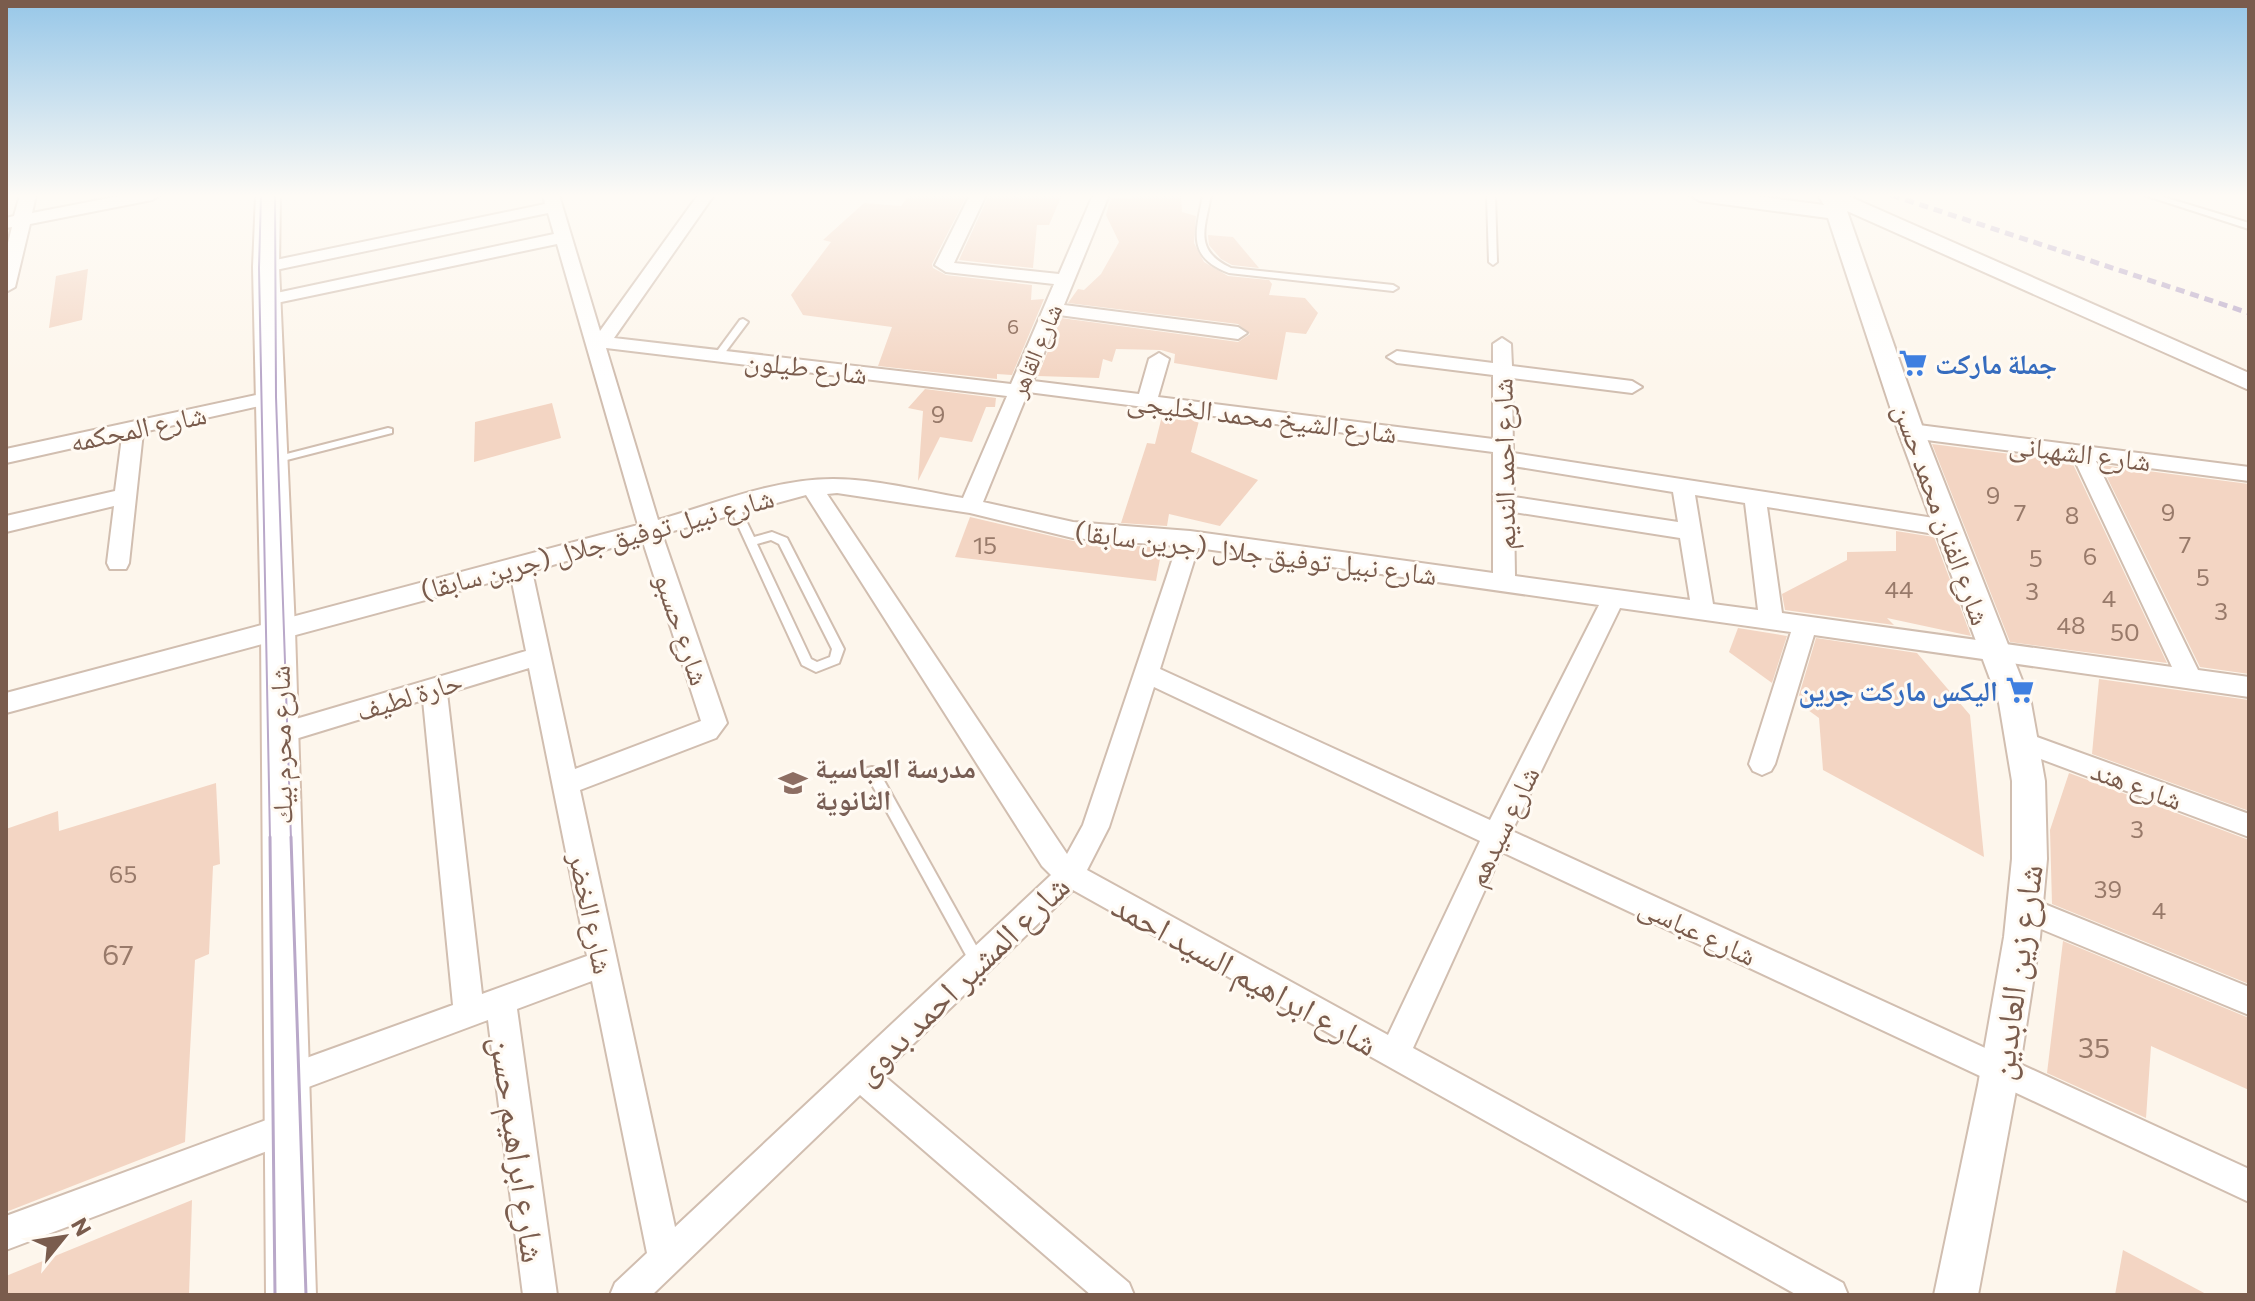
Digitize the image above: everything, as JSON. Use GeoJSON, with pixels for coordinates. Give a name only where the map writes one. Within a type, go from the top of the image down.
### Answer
{"type":"FeatureCollection","features":[{"type":"Feature","properties":{"kind":"main road","name":"شارع محرم بيك"},"geometry":{"type":"LineString","coordinates":[[267,256],[278,630],[291,1295]]}},
{"type":"Feature","properties":{"kind":"street"},"geometry":{"type":"LineString","coordinates":[[6,287],[10,256]]}},
{"type":"Feature","properties":{"kind":"street"},"geometry":{"type":"LineString","coordinates":[[266,283],[362,256]]}},
{"type":"Feature","properties":{"kind":"street"},"geometry":{"type":"LineString","coordinates":[[266,283],[443,256]]}},
{"type":"Feature","properties":{"kind":"street","name":"شارع حسبو"},"geometry":{"type":"LineString","coordinates":[[566,784],[703,733],[714,723],[650,530],[598,342],[570,256]]}},
{"type":"Feature","properties":{"kind":"street"},"geometry":{"type":"LineString","coordinates":[[598,342],[661,256]]}},
{"type":"Feature","properties":{"kind":"street"},"geometry":{"type":"LineString","coordinates":[[949,256],[946,267],[1064,280]]}},
{"type":"Feature","properties":{"kind":"street","name":"شارع القاهر"},"geometry":{"type":"LineString","coordinates":[[970,506],[1075,256]]}},
{"type":"Feature","properties":{"kind":"street","name":"شارع الفنان محمد حسن"},"geometry":{"type":"LineString","coordinates":[[1850,256],[1911,431],[1993,650]]}},
{"type":"Feature","properties":{"kind":"street"},"geometry":{"type":"LineString","coordinates":[[1959,256],[2249,382]]}},
{"type":"Feature","properties":{"kind":"street"},"geometry":{"type":"LineString","coordinates":[[1052,309],[1238,333]]}},
{"type":"Feature","properties":{"kind":"street","name":"شارع طيلون"},"geometry":{"type":"LineString","coordinates":[[598,342],[1019,388]]}},
{"type":"Feature","properties":{"kind":"street","name":"شارع احمد النديم"},"geometry":{"type":"LineString","coordinates":[[1502,344],[1504,585]]}},
{"type":"Feature","properties":{"kind":"street"},"geometry":{"type":"LineString","coordinates":[[1397,357],[1632,387]]}},
{"type":"Feature","properties":{"kind":"street"},"geometry":{"type":"LineString","coordinates":[[1147,402],[1159,359]]}},
{"type":"Feature","properties":{"kind":"street","name":"شارع الشيخ محمد الخليجى"},"geometry":{"type":"LineString","coordinates":[[1019,388],[1147,402],[1503,453],[1683,487],[1947,528]]}},
{"type":"Feature","properties":{"kind":"street","name":"شارع المحكمه"},"geometry":{"type":"LineString","coordinates":[[6,456],[270,398]]}},
{"type":"Feature","properties":{"kind":"street"},"geometry":{"type":"LineString","coordinates":[[118,563],[133,428]]}},
{"type":"Feature","properties":{"kind":"street","name":"شارع الشهبانى"},"geometry":{"type":"LineString","coordinates":[[1911,431],[2249,474]]}},
{"type":"Feature","properties":{"kind":"street"},"geometry":{"type":"LineString","coordinates":[[2082,453],[2189,678]]}},
{"type":"Feature","properties":{"kind":"street","name":"شارع نبيل توفيق جلال (جرين سابقا)"},"geometry":{"type":"LineString","coordinates":[[6,703],[734,506],[812,487],[837,486],[970,506],[1073,530],[1190,539],[2249,687]]}},
{"type":"Feature","properties":{"kind":"street","name":"شارع ابراهيم السيد احمد"},"geometry":{"type":"LineString","coordinates":[[812,487],[1052,858],[1070,875],[1831,1295]]}},
{"type":"Feature","properties":{"kind":"street"},"geometry":{"type":"LineString","coordinates":[[1683,487],[1703,611]]}},
{"type":"Feature","properties":{"kind":"street"},"geometry":{"type":"LineString","coordinates":[[6,524],[126,496]]}},
{"type":"Feature","properties":{"kind":"street"},"geometry":{"type":"LineString","coordinates":[[1755,498],[1771,620]]}},
{"type":"Feature","properties":{"kind":"street"},"geometry":{"type":"LineString","coordinates":[[1504,503],[1690,532]]}},
{"type":"Feature","properties":{"kind":"street","name":"شارع المشير احمد بدوى"},"geometry":{"type":"LineString","coordinates":[[627,1295],[1070,875],[1096,827],[1190,539]]}},
{"type":"Feature","properties":{"kind":"street","name":"شارع الخضر"},"geometry":{"type":"LineString","coordinates":[[520,566],[665,1260]]}},
{"type":"Feature","properties":{"kind":"street","name":"شارع سيدهم"},"geometry":{"type":"LineString","coordinates":[[1395,1054],[1496,836],[1613,599]]}},
{"type":"Feature","properties":{"kind":"street"},"geometry":{"type":"LineString","coordinates":[[1762,764],[1805,625]]}},
{"type":"Feature","properties":{"kind":"street","name":"شارع زين العابدين"},"geometry":{"type":"LineString","coordinates":[[1956,1295],[2001,1071],[2027,910],[2031,796],[2026,743],[2015,703],[1993,650]]}},
{"type":"Feature","properties":{"kind":"street","name":"حارة لطيف"},"geometry":{"type":"LineString","coordinates":[[279,734],[539,656]]}},
{"type":"Feature","properties":{"kind":"street","name":"شارع عباسى"},"geometry":{"type":"LineString","coordinates":[[1146,673],[2249,1186]]}},
{"type":"Feature","properties":{"kind":"street"},"geometry":{"type":"LineString","coordinates":[[434,687],[469,1014]]}},
{"type":"Feature","properties":{"kind":"street","name":"شارع هند"},"geometry":{"type":"LineString","coordinates":[[2026,743],[2249,826]]}},
{"type":"Feature","properties":{"kind":"street"},"geometry":{"type":"LineString","coordinates":[[2027,910],[2249,1001]]}},
{"type":"Feature","properties":{"kind":"street","name":"شارع ابراهيم حسن"},"geometry":{"type":"LineString","coordinates":[[287,1080],[603,964]]}},
{"type":"Feature","properties":{"kind":"street","name":"شارع ابراهيم حسن"},"geometry":{"type":"LineString","coordinates":[[501,1002],[540,1295]]}},
{"type":"Feature","properties":{"kind":"street"},"geometry":{"type":"LineString","coordinates":[[861,1076],[1117,1295]]}},
{"type":"Feature","properties":{"kind":"street"},"geometry":{"type":"LineString","coordinates":[[6,1233],[288,1128]]}},
{"type":"Feature","properties":{"kind":"lane"},"geometry":{"type":"LineString","coordinates":[[1203,256],[1215,265],[1229,270],[1393,288]]}},
{"type":"Feature","properties":{"kind":"lane"},"geometry":{"type":"LineString","coordinates":[[1493,256],[1493,262]]}},
{"type":"Feature","properties":{"kind":"lane"},"geometry":{"type":"LineString","coordinates":[[718,356],[743,322]]}},
{"type":"Feature","properties":{"kind":"lane"},"geometry":{"type":"LineString","coordinates":[[272,461],[388,431]]}},
{"type":"Feature","properties":{"kind":"lane"},"geometry":{"type":"LineString","coordinates":[[734,506],[806,662],[816,667],[835,660],[839,653],[783,541],[772,536],[751,542]]}},
{"type":"Feature","properties":{"kind":"lane"},"geometry":{"type":"LineString","coordinates":[[872,772],[978,963]]}},
{"type":"Feature","properties":{"kind":"building"},"geometry":{"type":"Polygon","coordinates":[[[821,256],[936,256],[933,268],[946,275],[1032,285],[1031,300],[1044,299],[1012,375],[997,374],[997,379],[878,366],[892,327],[803,315],[791,295],[821,256]]]}},
{"type":"Feature","properties":{"kind":"building"},"geometry":{"type":"Polygon","coordinates":[[[961,256],[1034,256],[1033,268],[959,260],[961,256]]]}},
{"type":"Feature","properties":{"kind":"building"},"geometry":{"type":"Polygon","coordinates":[[[1111,256],[1201,256],[1204,262],[1228,276],[1269,280],[1272,284],[1269,295],[1305,298],[1318,313],[1306,334],[1286,332],[1277,380],[1174,363],[1175,354],[1161,350],[1116,349],[1112,362],[1103,359],[1099,378],[1038,376],[1061,318],[1238,342],[1250,334],[1238,324],[1068,303],[1078,289],[1084,290],[1101,274],[1111,256]]]}},
{"type":"Feature","properties":{"kind":"building"},"geometry":{"type":"Polygon","coordinates":[[[1218,256],[1249,256],[1259,268],[1232,265],[1218,256]]]}},
{"type":"Feature","properties":{"kind":"building"},"geometry":{"type":"Polygon","coordinates":[[[88,269],[82,320],[49,328],[56,276],[88,269]]]}},
{"type":"Feature","properties":{"kind":"building"},"geometry":{"type":"Polygon","coordinates":[[[925,389],[996,398],[995,407],[986,407],[972,442],[940,437],[918,481],[923,411],[908,408],[925,389]]]}},
{"type":"Feature","properties":{"kind":"building"},"geometry":{"type":"Polygon","coordinates":[[[552,403],[561,438],[474,462],[475,422],[552,403]]]}},
{"type":"Feature","properties":{"kind":"building"},"geometry":{"type":"Polygon","coordinates":[[[1163,412],[1200,417],[1191,452],[1258,480],[1220,526],[1169,514],[1167,526],[1121,523],[1147,443],[1155,444],[1163,412]]]}},
{"type":"Feature","properties":{"kind":"building"},"geometry":{"type":"Polygon","coordinates":[[[1932,444],[2072,462],[2167,663],[2010,642],[1932,444]]]}},
{"type":"Feature","properties":{"kind":"building"},"geometry":{"type":"Polygon","coordinates":[[[2101,465],[2249,484],[2249,674],[2200,667],[2101,465]]]}},
{"type":"Feature","properties":{"kind":"building"},"geometry":{"type":"Polygon","coordinates":[[[970,517],[1073,541],[1162,548],[1156,581],[955,557],[970,517]]]}},
{"type":"Feature","properties":{"kind":"building"},"geometry":{"type":"Polygon","coordinates":[[[1896,531],[1934,537],[1971,636],[1887,618],[1894,625],[1785,610],[1782,594],[1847,560],[1847,552],[1896,551],[1896,531]]]}},
{"type":"Feature","properties":{"kind":"building"},"geometry":{"type":"Polygon","coordinates":[[[1738,628],[1787,636],[1772,683],[1729,652],[1738,628]]]}},
{"type":"Feature","properties":{"kind":"building"},"geometry":{"type":"Polygon","coordinates":[[[1816,638],[1917,653],[1970,715],[1984,857],[1823,770],[1819,718],[1797,702],[1816,638]]]}},
{"type":"Feature","properties":{"kind":"building"},"geometry":{"type":"Polygon","coordinates":[[[2099,679],[2249,700],[2249,811],[2092,754],[2099,679]]]}},
{"type":"Feature","properties":{"kind":"building"},"geometry":{"type":"Polygon","coordinates":[[[2069,773],[2249,840],[2249,984],[2052,904],[2050,830],[2069,773]]]}},
{"type":"Feature","properties":{"kind":"building"},"geometry":{"type":"Polygon","coordinates":[[[216,783],[220,864],[213,866],[209,954],[195,960],[185,1142],[6,1212],[6,829],[58,811],[59,831],[216,783]]]}},
{"type":"Feature","properties":{"kind":"building"},"geometry":{"type":"Polygon","coordinates":[[[2063,941],[2249,1018],[2249,1090],[2151,1046],[2146,1118],[2047,1073],[2063,941]]]}},
{"type":"Feature","properties":{"kind":"building"},"geometry":{"type":"Polygon","coordinates":[[[192,1200],[189,1295],[6,1295],[6,1276],[192,1200]]]}},
{"type":"Feature","properties":{"kind":"building"},"geometry":{"type":"Polygon","coordinates":[[[2123,1250],[2208,1295],[2115,1295],[2123,1250]]]}},
{"type":"Feature","properties":{"kind":"tram line"},"geometry":{"type":"LineString","coordinates":[[259,256],[270,839]]}},
{"type":"Feature","properties":{"kind":"tram line"},"geometry":{"type":"LineString","coordinates":[[275,256],[276,397],[291,839]]}},
{"type":"Feature","properties":{"kind":"tram line"},"geometry":{"type":"LineString","coordinates":[[270,837],[275,1295]]}},
{"type":"Feature","properties":{"kind":"tram line"},"geometry":{"type":"LineString","coordinates":[[291,837],[306,1295]]}},
{"type":"Feature","properties":{"kind":"railway"},"geometry":{"type":"LineString","coordinates":[[2075,256],[2249,313]]}},
{"type":"Feature","properties":{"kind":"place","name":"جملة ماركت"},"geometry":{"type":"Point","coordinates":[1913,363]}},
{"type":"Feature","properties":{"kind":"place","name":"اليكس ماركت جرين"},"geometry":{"type":"Point","coordinates":[2020,690]}},
{"type":"Feature","properties":{"kind":"place","name":"مدرسة العباسية الثانوية"},"geometry":{"type":"Point","coordinates":[793,783]}}]}
